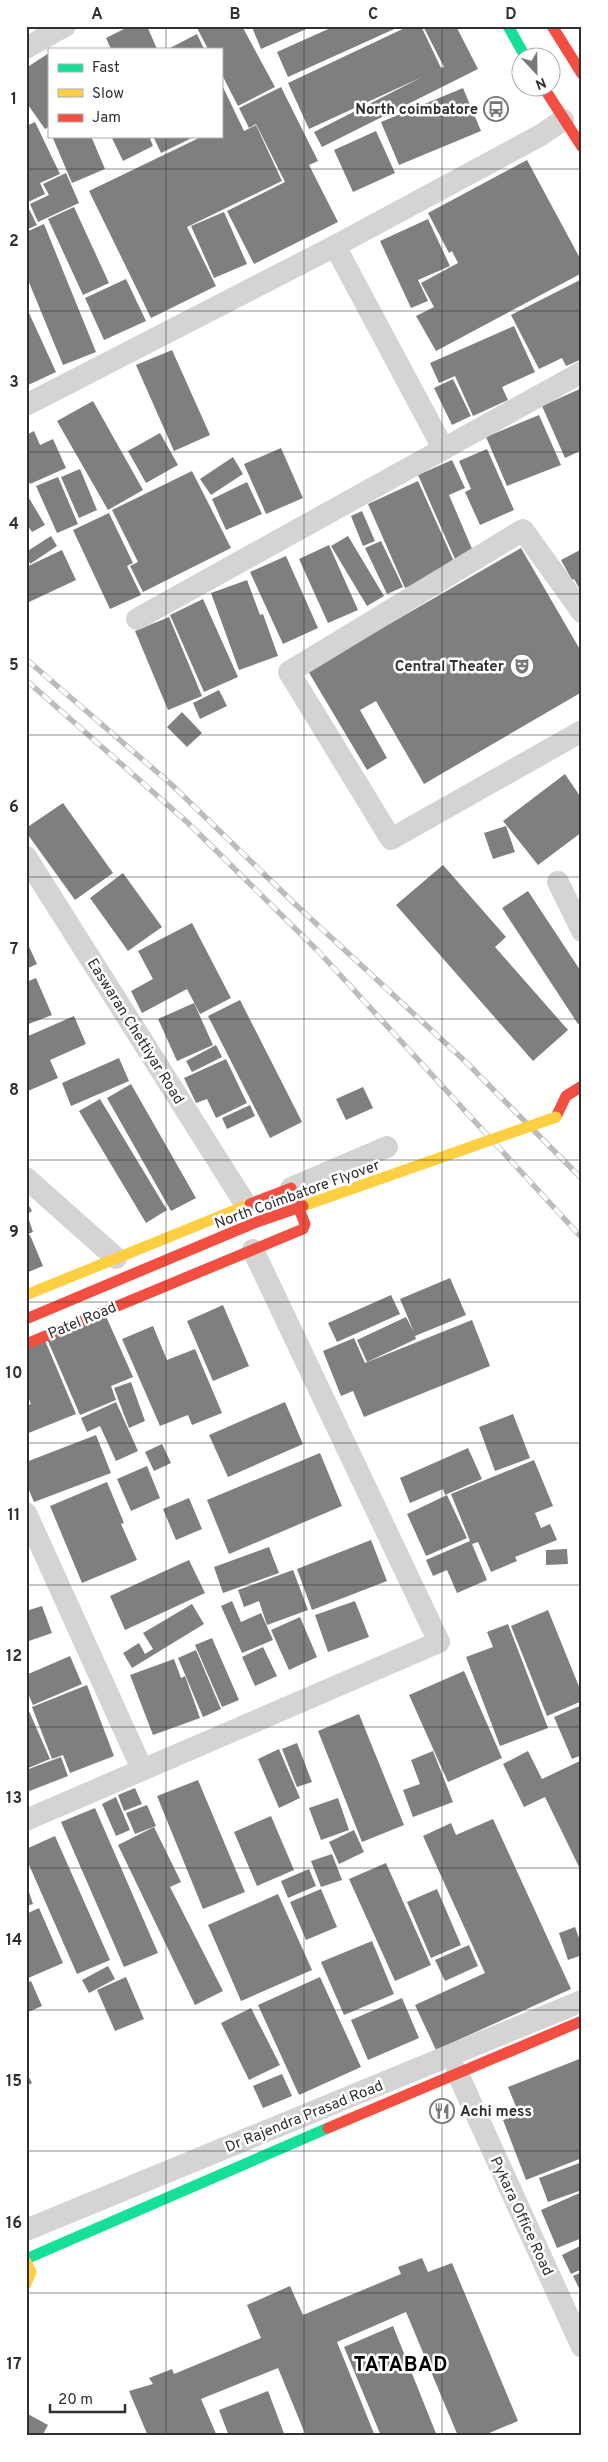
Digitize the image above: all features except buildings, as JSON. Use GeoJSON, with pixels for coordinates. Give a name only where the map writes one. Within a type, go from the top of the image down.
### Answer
{"type":"FeatureCollection","features":[{"type":"Feature","properties":{"kind":"main road"},"geometry":{"type":"LineString","coordinates":[[508,26],[520,48]]}},
{"type":"Feature","properties":{"kind":"main road"},"geometry":{"type":"LineString","coordinates":[[552,26],[582,74]]}},
{"type":"Feature","properties":{"kind":"main road"},"geometry":{"type":"LineString","coordinates":[[550,98],[582,147]]}},
{"type":"Feature","properties":{"kind":"main road"},"geometry":{"type":"LineString","coordinates":[[556,1117],[566,1096],[582,1086]]}},
{"type":"Feature","properties":{"kind":"main road","name":"North Coimbatore Flyover"},"geometry":{"type":"LineString","coordinates":[[26,1318],[254,1223],[573,1110]]}},
{"type":"Feature","properties":{"kind":"main road"},"geometry":{"type":"LineString","coordinates":[[26,1296],[291,1188]]}},
{"type":"Feature","properties":{"kind":"main road","name":"Patel Road"},"geometry":{"type":"LineString","coordinates":[[26,1344],[304,1227],[305,1224],[291,1188]]}},
{"type":"Feature","properties":{"kind":"main road"},"geometry":{"type":"LineString","coordinates":[[32,2278],[26,2261],[461,2082],[582,2021]]}},
{"type":"Feature","properties":{"kind":"street"},"geometry":{"type":"LineString","coordinates":[[26,48],[65,26]]}},
{"type":"Feature","properties":{"kind":"street"},"geometry":{"type":"LineString","coordinates":[[26,405],[335,246],[541,135],[563,120]]}},
{"type":"Feature","properties":{"kind":"street"},"geometry":{"type":"LineString","coordinates":[[335,246],[443,448]]}},
{"type":"Feature","properties":{"kind":"street"},"geometry":{"type":"LineString","coordinates":[[137,619],[582,372]]}},
{"type":"Feature","properties":{"kind":"street"},"geometry":{"type":"LineString","coordinates":[[582,612],[523,530],[289,672],[391,839],[582,731]]}},
{"type":"Feature","properties":{"kind":"street","name":"Easwaran Chettiyar Road"},"geometry":{"type":"LineString","coordinates":[[26,858],[246,1206]]}},
{"type":"Feature","properties":{"kind":"street"},"geometry":{"type":"LineString","coordinates":[[558,882],[582,931]]}},
{"type":"Feature","properties":{"kind":"street"},"geometry":{"type":"LineString","coordinates":[[291,1188],[387,1147]]}},
{"type":"Feature","properties":{"kind":"street"},"geometry":{"type":"LineString","coordinates":[[26,1178],[116,1258]]}},
{"type":"Feature","properties":{"kind":"street"},"geometry":{"type":"LineString","coordinates":[[26,1820],[439,1642],[253,1250]]}},
{"type":"Feature","properties":{"kind":"street"},"geometry":{"type":"LineString","coordinates":[[26,1513],[142,1769]]}},
{"type":"Feature","properties":{"kind":"street","name":"Dr Rajendra Prasad Road"},"geometry":{"type":"LineString","coordinates":[[26,2230],[582,2001]]}},
{"type":"Feature","properties":{"kind":"street","name":"Pykara Office Road"},"geometry":{"type":"LineString","coordinates":[[461,2082],[582,2346]]}},
{"type":"Feature","properties":{"kind":"railway"},"geometry":{"type":"LineString","coordinates":[[26,659],[172,785],[296,905],[466,1062],[582,1179]]}},
{"type":"Feature","properties":{"kind":"railway"},"geometry":{"type":"LineString","coordinates":[[26,680],[187,822],[319,952],[582,1238]]}},
{"type":"Feature","properties":{"kind":"traffic: fast"},"geometry":{"type":"LineString","coordinates":[[508,26],[520,48]]}},
{"type":"Feature","properties":{"kind":"traffic: fast"},"geometry":{"type":"LineString","coordinates":[[26,2259],[328,2128]]}},
{"type":"Feature","properties":{"kind":"traffic: slow"},"geometry":{"type":"LineString","coordinates":[[303,1206],[556,1117]]}},
{"type":"Feature","properties":{"kind":"traffic: slow"},"geometry":{"type":"LineString","coordinates":[[26,1295],[250,1204]]}},
{"type":"Feature","properties":{"kind":"traffic: slow"},"geometry":{"type":"LineString","coordinates":[[26,2262],[31,2272],[26,2284]]}},
{"type":"Feature","properties":{"kind":"traffic: jam"},"geometry":{"type":"LineString","coordinates":[[552,26],[582,74]]}},
{"type":"Feature","properties":{"kind":"traffic: jam"},"geometry":{"type":"LineString","coordinates":[[550,98],[582,147]]}},
{"type":"Feature","properties":{"kind":"traffic: jam"},"geometry":{"type":"LineString","coordinates":[[556,1117],[566,1096],[582,1086]]}},
{"type":"Feature","properties":{"kind":"traffic: jam"},"geometry":{"type":"LineString","coordinates":[[26,1344],[303,1229],[305,1224],[291,1188],[250,1204]]}},
{"type":"Feature","properties":{"kind":"traffic: jam"},"geometry":{"type":"LineString","coordinates":[[26,1319],[254,1223],[303,1206]]}},
{"type":"Feature","properties":{"kind":"traffic: jam"},"geometry":{"type":"LineString","coordinates":[[328,2128],[582,2021]]}},
{"type":"Feature","properties":{"kind":"place","name":"North coimbatore"},"geometry":{"type":"Point","coordinates":[496,109]}},
{"type":"Feature","properties":{"kind":"place","name":"Central Theater"},"geometry":{"type":"Point","coordinates":[522,666]}},
{"type":"Feature","properties":{"kind":"place","name":"Achi mess"},"geometry":{"type":"Point","coordinates":[442,2111]}},
{"type":"Feature","properties":{"kind":"district","name":"TATABAD"},"geometry":{"type":"Point","coordinates":[401,2364]}}]}
